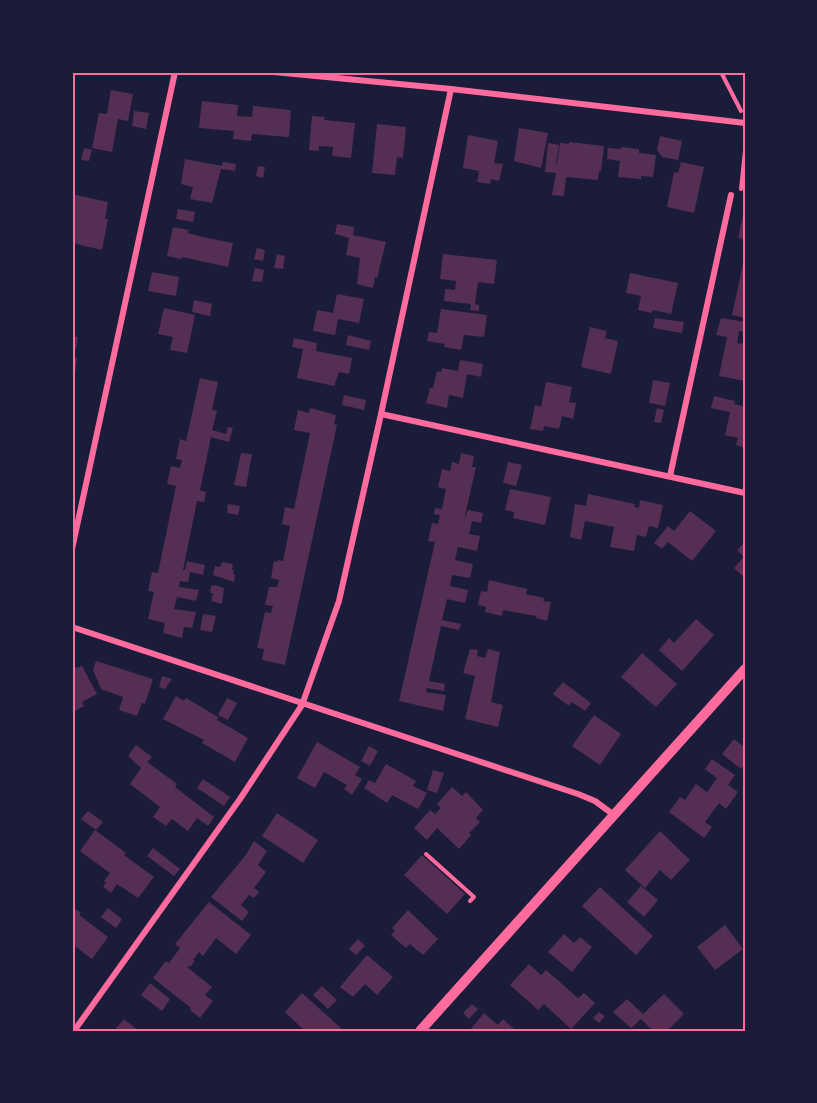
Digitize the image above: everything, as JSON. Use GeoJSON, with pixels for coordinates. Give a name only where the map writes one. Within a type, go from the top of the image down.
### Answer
{"type":"FeatureCollection","features":[{"type":"Feature","properties":{"kind":"street"},"geometry":{"type":"LineString","coordinates":[[72,549],[175,72]]}},
{"type":"Feature","properties":{"kind":"street"},"geometry":{"type":"LineString","coordinates":[[274,72],[451,89],[745,123]]}},
{"type":"Feature","properties":{"kind":"street"},"geometry":{"type":"LineString","coordinates":[[74,1031],[240,799],[303,705],[339,601],[451,89]]}},
{"type":"Feature","properties":{"kind":"street"},"geometry":{"type":"LineString","coordinates":[[670,476],[731,195]]}},
{"type":"Feature","properties":{"kind":"street"},"geometry":{"type":"LineString","coordinates":[[381,414],[745,493]]}},
{"type":"Feature","properties":{"kind":"street"},"geometry":{"type":"LineString","coordinates":[[72,627],[578,794],[595,801],[614,815]]}},
{"type":"Feature","properties":{"kind":"street"},"geometry":{"type":"LineString","coordinates":[[420,1031],[745,669]]}},
{"type":"Feature","properties":{"kind":"path"},"geometry":{"type":"LineString","coordinates":[[721,72],[745,118]]}},
{"type":"Feature","properties":{"kind":"path"},"geometry":{"type":"LineString","coordinates":[[731,195],[741,198],[745,151]]}},
{"type":"Feature","properties":{"kind":"path"},"geometry":{"type":"LineString","coordinates":[[426,854],[474,897],[470,901]]}},
{"type":"Feature","properties":{"kind":"building"},"geometry":{"type":"Polygon","coordinates":[[[111,90],[133,94],[128,121],[118,119],[112,152],[92,148],[99,113],[107,114],[111,90]]]}},
{"type":"Feature","properties":{"kind":"building"},"geometry":{"type":"Polygon","coordinates":[[[202,101],[238,105],[237,116],[252,117],[253,106],[291,110],[289,137],[252,134],[251,141],[233,139],[234,131],[199,128],[202,101]]]}},
{"type":"Feature","properties":{"kind":"building"},"geometry":{"type":"Polygon","coordinates":[[[134,111],[149,113],[146,129],[132,126],[134,111]]]}},
{"type":"Feature","properties":{"kind":"building"},"geometry":{"type":"Polygon","coordinates":[[[312,116],[325,117],[324,120],[355,123],[351,158],[332,156],[333,147],[319,146],[319,151],[309,150],[312,116]]]}},
{"type":"Feature","properties":{"kind":"building"},"geometry":{"type":"Polygon","coordinates":[[[377,124],[406,127],[403,158],[397,157],[395,175],[372,173],[377,124]]]}},
{"type":"Feature","properties":{"kind":"building"},"geometry":{"type":"Polygon","coordinates":[[[519,128],[548,133],[541,168],[514,161],[519,128]]]}},
{"type":"Feature","properties":{"kind":"building"},"geometry":{"type":"Polygon","coordinates":[[[468,135],[498,141],[494,163],[503,164],[499,181],[491,179],[490,184],[477,182],[479,171],[463,168],[468,135]]]}},
{"type":"Feature","properties":{"kind":"building"},"geometry":{"type":"Polygon","coordinates":[[[660,136],[682,141],[678,160],[662,157],[657,150],[660,136]]]}},
{"type":"Feature","properties":{"kind":"building"},"geometry":{"type":"Polygon","coordinates":[[[569,142],[604,146],[601,171],[599,171],[598,180],[566,177],[564,196],[552,195],[556,173],[545,172],[548,143],[559,145],[555,163],[557,163],[560,143],[569,144],[569,142]]]}},
{"type":"Feature","properties":{"kind":"building"},"geometry":{"type":"Polygon","coordinates":[[[621,147],[639,149],[639,153],[656,155],[653,177],[641,176],[641,179],[618,177],[620,161],[607,159],[608,148],[621,149],[621,147]]]}},
{"type":"Feature","properties":{"kind":"building"},"geometry":{"type":"Polygon","coordinates":[[[84,148],[92,150],[89,161],[81,160],[84,148]]]}},
{"type":"Feature","properties":{"kind":"building"},"geometry":{"type":"Polygon","coordinates":[[[185,159],[222,166],[223,162],[236,164],[235,171],[221,169],[212,203],[190,199],[193,187],[181,184],[185,159]]]}},
{"type":"Feature","properties":{"kind":"building"},"geometry":{"type":"Polygon","coordinates":[[[681,162],[704,167],[694,213],[667,207],[674,172],[678,173],[681,162]]]}},
{"type":"Feature","properties":{"kind":"building"},"geometry":{"type":"Polygon","coordinates":[[[258,166],[265,167],[263,178],[256,176],[258,166]]]}},
{"type":"Feature","properties":{"kind":"building"},"geometry":{"type":"Polygon","coordinates":[[[72,194],[108,202],[105,219],[108,219],[102,250],[72,243],[72,194]]]}},
{"type":"Feature","properties":{"kind":"building"},"geometry":{"type":"Polygon","coordinates":[[[178,209],[195,212],[193,222],[176,219],[178,209]]]}},
{"type":"Feature","properties":{"kind":"building"},"geometry":{"type":"Polygon","coordinates":[[[743,215],[745,216],[745,239],[738,238],[743,215]]]}},
{"type":"Feature","properties":{"kind":"building"},"geometry":{"type":"Polygon","coordinates":[[[337,224],[354,227],[353,235],[386,242],[373,288],[357,284],[360,258],[346,255],[349,238],[335,234],[337,224]]]}},
{"type":"Feature","properties":{"kind":"building"},"geometry":{"type":"Polygon","coordinates":[[[173,227],[189,230],[188,233],[202,237],[233,243],[228,267],[167,256],[173,227]]]}},
{"type":"Feature","properties":{"kind":"building"},"geometry":{"type":"Polygon","coordinates":[[[257,248],[265,250],[263,261],[254,259],[257,248]]]}},
{"type":"Feature","properties":{"kind":"building"},"geometry":{"type":"Polygon","coordinates":[[[277,254],[285,256],[283,269],[274,268],[277,254]]]}},
{"type":"Feature","properties":{"kind":"building"},"geometry":{"type":"Polygon","coordinates":[[[443,254],[497,260],[494,284],[478,282],[475,304],[479,305],[479,311],[470,310],[471,304],[444,301],[445,289],[455,290],[456,281],[440,279],[443,254]]]}},
{"type":"Feature","properties":{"kind":"building"},"geometry":{"type":"Polygon","coordinates":[[[745,259],[745,318],[732,315],[745,259]]]}},
{"type":"Feature","properties":{"kind":"building"},"geometry":{"type":"Polygon","coordinates":[[[255,268],[264,270],[262,282],[252,281],[255,268]]]}},
{"type":"Feature","properties":{"kind":"building"},"geometry":{"type":"Polygon","coordinates":[[[152,272],[179,277],[176,296],[148,291],[152,272]]]}},
{"type":"Feature","properties":{"kind":"building"},"geometry":{"type":"Polygon","coordinates":[[[630,273],[678,283],[671,314],[653,310],[652,313],[638,310],[641,296],[626,293],[630,273]]]}},
{"type":"Feature","properties":{"kind":"building"},"geometry":{"type":"Polygon","coordinates":[[[337,294],[364,299],[359,323],[338,319],[335,335],[313,331],[317,310],[333,313],[337,294]]]}},
{"type":"Feature","properties":{"kind":"building"},"geometry":{"type":"Polygon","coordinates":[[[194,300],[212,304],[210,316],[192,312],[194,300]]]}},
{"type":"Feature","properties":{"kind":"building"},"geometry":{"type":"Polygon","coordinates":[[[164,308],[195,315],[187,353],[170,350],[173,337],[158,334],[164,308]]]}},
{"type":"Feature","properties":{"kind":"building"},"geometry":{"type":"Polygon","coordinates":[[[441,309],[487,315],[484,337],[464,335],[461,350],[427,341],[429,332],[437,333],[441,309]]]}},
{"type":"Feature","properties":{"kind":"building"},"geometry":{"type":"Polygon","coordinates":[[[655,318],[684,322],[682,333],[653,328],[655,318]]]}},
{"type":"Feature","properties":{"kind":"building"},"geometry":{"type":"Polygon","coordinates":[[[721,318],[745,322],[745,332],[739,331],[737,343],[745,344],[745,381],[719,376],[727,337],[716,335],[721,318]]]}},
{"type":"Feature","properties":{"kind":"building"},"geometry":{"type":"Polygon","coordinates":[[[590,327],[607,331],[605,338],[618,341],[611,374],[581,367],[590,327]]]}},
{"type":"Feature","properties":{"kind":"building"},"geometry":{"type":"Polygon","coordinates":[[[348,335],[371,341],[369,350],[346,345],[348,335]]]}},
{"type":"Feature","properties":{"kind":"building"},"geometry":{"type":"Polygon","coordinates":[[[72,336],[78,337],[76,349],[72,349],[72,336]]]}},
{"type":"Feature","properties":{"kind":"building"},"geometry":{"type":"Polygon","coordinates":[[[294,338],[317,343],[316,351],[352,358],[349,374],[339,372],[334,386],[297,378],[303,349],[292,347],[294,338]]]}},
{"type":"Feature","properties":{"kind":"building"},"geometry":{"type":"Polygon","coordinates":[[[72,357],[77,358],[73,388],[72,388],[72,357]]]}},
{"type":"Feature","properties":{"kind":"building"},"geometry":{"type":"Polygon","coordinates":[[[460,360],[483,364],[481,377],[467,374],[463,398],[449,395],[447,408],[426,403],[437,371],[441,372],[442,368],[458,371],[460,360]]]}},
{"type":"Feature","properties":{"kind":"building"},"geometry":{"type":"Polygon","coordinates":[[[200,378],[218,382],[212,410],[217,411],[212,430],[226,434],[228,427],[233,428],[229,442],[211,437],[200,490],[206,492],[204,502],[197,501],[183,570],[185,570],[187,561],[205,565],[203,575],[190,572],[188,582],[180,581],[179,587],[199,590],[196,601],[177,597],[174,609],[196,612],[192,628],[184,627],[182,638],[163,633],[165,623],[148,619],[154,592],[148,591],[152,572],[158,573],[176,486],[167,484],[171,466],[180,468],[182,460],[176,459],[180,439],[186,441],[200,378]]]}},
{"type":"Feature","properties":{"kind":"building"},"geometry":{"type":"Polygon","coordinates":[[[653,380],[670,383],[665,406],[649,403],[653,380]]]}},
{"type":"Feature","properties":{"kind":"building"},"geometry":{"type":"Polygon","coordinates":[[[546,382],[572,387],[569,402],[576,403],[573,419],[562,416],[559,429],[544,426],[543,431],[530,429],[535,405],[541,407],[546,382]]]}},
{"type":"Feature","properties":{"kind":"building"},"geometry":{"type":"Polygon","coordinates":[[[344,395],[366,400],[364,410],[342,405],[344,395]]]}},
{"type":"Feature","properties":{"kind":"building"},"geometry":{"type":"Polygon","coordinates":[[[714,396],[735,401],[734,404],[745,407],[745,448],[736,445],[738,438],[725,435],[730,412],[711,408],[714,396]]]}},
{"type":"Feature","properties":{"kind":"building"},"geometry":{"type":"Polygon","coordinates":[[[310,408],[336,415],[334,424],[337,425],[285,665],[262,660],[264,649],[257,648],[265,612],[271,613],[273,606],[265,605],[269,587],[277,587],[279,580],[271,578],[274,561],[283,561],[290,526],[282,524],[285,507],[294,509],[310,433],[294,430],[298,410],[309,413],[310,408]]]}},
{"type":"Feature","properties":{"kind":"building"},"geometry":{"type":"Polygon","coordinates":[[[657,408],[664,410],[661,423],[654,422],[657,408]]]}},
{"type":"Feature","properties":{"kind":"building"},"geometry":{"type":"Polygon","coordinates":[[[241,453],[252,454],[246,487],[234,485],[241,453]]]}},
{"type":"Feature","properties":{"kind":"building"},"geometry":{"type":"Polygon","coordinates":[[[461,453],[474,456],[472,467],[476,467],[464,520],[468,510],[483,513],[481,523],[472,521],[469,534],[480,536],[477,551],[458,547],[455,560],[473,564],[470,578],[452,575],[450,586],[468,590],[465,603],[447,599],[442,620],[461,624],[459,630],[441,626],[429,681],[445,684],[444,691],[427,688],[426,692],[446,695],[443,711],[399,701],[435,542],[428,541],[432,523],[438,524],[440,515],[434,514],[435,508],[442,509],[446,489],[438,487],[442,469],[450,471],[452,462],[459,464],[461,453]]]}},
{"type":"Feature","properties":{"kind":"building"},"geometry":{"type":"Polygon","coordinates":[[[508,462],[522,465],[516,486],[503,483],[508,462]]]}},
{"type":"Feature","properties":{"kind":"building"},"geometry":{"type":"Polygon","coordinates":[[[510,489],[551,497],[545,525],[513,518],[514,512],[505,510],[510,489]]]}},
{"type":"Feature","properties":{"kind":"building"},"geometry":{"type":"Polygon","coordinates":[[[588,494],[635,504],[634,507],[639,508],[640,500],[663,505],[658,528],[649,526],[646,537],[637,535],[634,551],[610,547],[614,527],[585,521],[581,540],[570,537],[575,504],[586,506],[588,494]]]}},
{"type":"Feature","properties":{"kind":"building"},"geometry":{"type":"Polygon","coordinates":[[[228,504],[240,506],[238,515],[227,513],[228,504]]]}},
{"type":"Feature","properties":{"kind":"building"},"geometry":{"type":"Polygon","coordinates":[[[690,511],[716,531],[692,561],[668,542],[662,549],[654,543],[668,526],[674,531],[690,511]]]}},
{"type":"Feature","properties":{"kind":"building"},"geometry":{"type":"Polygon","coordinates":[[[745,542],[745,578],[734,568],[744,557],[737,550],[745,542]]]}},
{"type":"Feature","properties":{"kind":"building"},"geometry":{"type":"Polygon","coordinates":[[[222,562],[233,564],[234,582],[213,575],[215,566],[220,567],[222,562]]]}},
{"type":"Feature","properties":{"kind":"building"},"geometry":{"type":"Polygon","coordinates":[[[489,580],[527,589],[526,594],[551,602],[547,621],[536,618],[536,616],[503,610],[502,616],[485,612],[486,607],[478,605],[481,591],[487,592],[489,580]]]}},
{"type":"Feature","properties":{"kind":"building"},"geometry":{"type":"Polygon","coordinates":[[[211,586],[224,588],[222,604],[211,601],[213,593],[210,593],[211,586]]]}},
{"type":"Feature","properties":{"kind":"building"},"geometry":{"type":"Polygon","coordinates":[[[203,614],[216,616],[212,632],[200,630],[203,614]]]}},
{"type":"Feature","properties":{"kind":"building"},"geometry":{"type":"Polygon","coordinates":[[[696,619],[714,635],[682,671],[659,650],[669,638],[674,643],[696,619]]]}},
{"type":"Feature","properties":{"kind":"building"},"geometry":{"type":"Polygon","coordinates":[[[470,649],[478,650],[477,656],[485,658],[488,649],[500,652],[491,702],[503,705],[498,727],[465,719],[475,676],[463,673],[470,649]]]}},
{"type":"Feature","properties":{"kind":"building"},"geometry":{"type":"Polygon","coordinates":[[[642,653],[677,684],[656,707],[621,677],[642,653]]]}},
{"type":"Feature","properties":{"kind":"building"},"geometry":{"type":"Polygon","coordinates":[[[96,661],[153,679],[145,704],[142,703],[137,716],[119,710],[123,697],[101,689],[93,670],[96,661]]]}},
{"type":"Feature","properties":{"kind":"building"},"geometry":{"type":"Polygon","coordinates":[[[82,666],[97,694],[82,702],[84,706],[75,711],[72,710],[72,669],[82,666]]]}},
{"type":"Feature","properties":{"kind":"building"},"geometry":{"type":"Polygon","coordinates":[[[162,676],[172,679],[165,689],[159,687],[162,676]]]}},
{"type":"Feature","properties":{"kind":"building"},"geometry":{"type":"Polygon","coordinates":[[[563,682],[591,703],[585,711],[572,702],[569,706],[553,694],[563,682]]]}},
{"type":"Feature","properties":{"kind":"building"},"geometry":{"type":"Polygon","coordinates":[[[176,696],[184,701],[186,698],[248,738],[235,762],[202,743],[204,740],[163,719],[176,696]]]}},
{"type":"Feature","properties":{"kind":"building"},"geometry":{"type":"Polygon","coordinates":[[[227,698],[237,703],[228,720],[218,715],[227,698]]]}},
{"type":"Feature","properties":{"kind":"building"},"geometry":{"type":"Polygon","coordinates":[[[594,715],[621,734],[600,765],[572,746],[594,715]]]}},
{"type":"Feature","properties":{"kind":"building"},"geometry":{"type":"Polygon","coordinates":[[[734,739],[745,748],[745,764],[741,769],[722,754],[734,739]]]}},
{"type":"Feature","properties":{"kind":"building"},"geometry":{"type":"Polygon","coordinates":[[[317,742],[360,767],[355,775],[362,779],[352,795],[344,789],[347,785],[324,772],[315,788],[297,778],[317,742]]]}},
{"type":"Feature","properties":{"kind":"building"},"geometry":{"type":"Polygon","coordinates":[[[136,745],[152,757],[147,762],[177,784],[175,787],[214,817],[208,826],[197,818],[188,831],[172,819],[166,826],[153,817],[160,807],[130,784],[141,768],[128,756],[136,745]]]}},
{"type":"Feature","properties":{"kind":"building"},"geometry":{"type":"Polygon","coordinates":[[[369,746],[378,751],[370,766],[361,761],[369,746]]]}},
{"type":"Feature","properties":{"kind":"building"},"geometry":{"type":"Polygon","coordinates":[[[712,759],[735,775],[728,785],[738,792],[726,809],[719,803],[705,822],[712,827],[704,838],[669,812],[680,797],[685,800],[696,784],[707,792],[717,778],[705,769],[712,759]]]}},
{"type":"Feature","properties":{"kind":"building"},"geometry":{"type":"Polygon","coordinates":[[[386,764],[416,781],[413,786],[427,793],[418,809],[392,795],[387,803],[364,788],[369,780],[375,783],[386,764]]]}},
{"type":"Feature","properties":{"kind":"building"},"geometry":{"type":"Polygon","coordinates":[[[433,770],[444,773],[437,793],[427,790],[433,770]]]}},
{"type":"Feature","properties":{"kind":"building"},"geometry":{"type":"Polygon","coordinates":[[[203,779],[230,797],[224,806],[197,788],[203,779]]]}},
{"type":"Feature","properties":{"kind":"building"},"geometry":{"type":"Polygon","coordinates":[[[452,787],[462,796],[466,792],[483,810],[476,818],[480,822],[469,833],[471,835],[459,849],[437,828],[427,840],[414,828],[430,810],[435,814],[441,808],[437,804],[452,787]]]}},
{"type":"Feature","properties":{"kind":"building"},"geometry":{"type":"Polygon","coordinates":[[[88,811],[103,822],[96,830],[81,819],[88,811]]]}},
{"type":"Feature","properties":{"kind":"building"},"geometry":{"type":"Polygon","coordinates":[[[277,813],[318,840],[303,863],[262,836],[277,813]]]}},
{"type":"Feature","properties":{"kind":"building"},"geometry":{"type":"Polygon","coordinates":[[[95,830],[154,877],[138,898],[117,884],[111,893],[103,887],[110,873],[80,851],[95,830]]]}},
{"type":"Feature","properties":{"kind":"building"},"geometry":{"type":"Polygon","coordinates":[[[660,831],[690,860],[671,880],[660,870],[645,888],[625,870],[660,831]]]}},
{"type":"Feature","properties":{"kind":"building"},"geometry":{"type":"Polygon","coordinates":[[[254,841],[267,851],[258,865],[266,872],[254,888],[259,892],[254,898],[249,895],[241,905],[249,912],[242,921],[211,897],[245,856],[254,841]]]}},
{"type":"Feature","properties":{"kind":"building"},"geometry":{"type":"Polygon","coordinates":[[[153,848],[180,869],[174,876],[147,856],[153,848]]]}},
{"type":"Feature","properties":{"kind":"building"},"geometry":{"type":"Polygon","coordinates":[[[422,855],[465,894],[447,914],[404,875],[422,855]]]}},
{"type":"Feature","properties":{"kind":"building"},"geometry":{"type":"Polygon","coordinates":[[[641,886],[658,900],[644,917],[627,902],[641,886]]]}},
{"type":"Feature","properties":{"kind":"building"},"geometry":{"type":"Polygon","coordinates":[[[600,887],[653,936],[636,955],[582,906],[600,887]]]}},
{"type":"Feature","properties":{"kind":"building"},"geometry":{"type":"Polygon","coordinates":[[[209,902],[251,935],[236,954],[216,938],[203,956],[199,952],[193,960],[195,961],[187,967],[212,987],[205,995],[213,1001],[200,1018],[153,978],[166,961],[169,963],[180,948],[175,944],[209,902]]]}},
{"type":"Feature","properties":{"kind":"building"},"geometry":{"type":"Polygon","coordinates":[[[72,906],[81,913],[79,915],[108,937],[92,959],[72,944],[72,906]]]}},
{"type":"Feature","properties":{"kind":"building"},"geometry":{"type":"Polygon","coordinates":[[[108,908],[122,919],[116,928],[101,917],[108,908]]]}},
{"type":"Feature","properties":{"kind":"building"},"geometry":{"type":"Polygon","coordinates":[[[408,910],[438,939],[423,955],[410,944],[406,948],[391,935],[395,931],[392,928],[408,910]]]}},
{"type":"Feature","properties":{"kind":"building"},"geometry":{"type":"Polygon","coordinates":[[[725,925],[743,949],[715,970],[697,947],[725,925]]]}},
{"type":"Feature","properties":{"kind":"building"},"geometry":{"type":"Polygon","coordinates":[[[564,934],[574,943],[580,937],[592,947],[572,972],[548,952],[564,934]]]}},
{"type":"Feature","properties":{"kind":"building"},"geometry":{"type":"Polygon","coordinates":[[[358,939],[365,946],[356,955],[349,949],[358,939]]]}},
{"type":"Feature","properties":{"kind":"building"},"geometry":{"type":"Polygon","coordinates":[[[367,955],[393,977],[377,995],[365,984],[353,997],[340,987],[367,955]]]}},
{"type":"Feature","properties":{"kind":"building"},"geometry":{"type":"Polygon","coordinates":[[[529,964],[541,975],[546,970],[578,998],[584,993],[595,1003],[571,1029],[544,1004],[538,1010],[510,985],[529,964]]]}},
{"type":"Feature","properties":{"kind":"building"},"geometry":{"type":"Polygon","coordinates":[[[150,983],[170,999],[162,1011],[141,995],[150,983]]]}},
{"type":"Feature","properties":{"kind":"building"},"geometry":{"type":"Polygon","coordinates":[[[322,986],[337,1000],[328,1009],[313,995],[322,986]]]}},
{"type":"Feature","properties":{"kind":"building"},"geometry":{"type":"Polygon","coordinates":[[[302,993],[344,1031],[305,1031],[285,1012],[302,993]]]}},
{"type":"Feature","properties":{"kind":"building"},"geometry":{"type":"Polygon","coordinates":[[[664,994],[684,1014],[667,1031],[653,1031],[641,1019],[631,1028],[613,1012],[627,999],[643,1014],[664,994]]]}},
{"type":"Feature","properties":{"kind":"building"},"geometry":{"type":"Polygon","coordinates":[[[472,1004],[478,1009],[469,1019],[463,1013],[472,1004]]]}},
{"type":"Feature","properties":{"kind":"building"},"geometry":{"type":"Polygon","coordinates":[[[599,1012],[605,1016],[599,1023],[593,1018],[599,1012]]]}},
{"type":"Feature","properties":{"kind":"building"},"geometry":{"type":"Polygon","coordinates":[[[484,1013],[498,1025],[503,1019],[516,1031],[469,1031],[484,1013]]]}},
{"type":"Feature","properties":{"kind":"building"},"geometry":{"type":"Polygon","coordinates":[[[124,1019],[139,1031],[114,1031],[124,1019]]]}}]}
